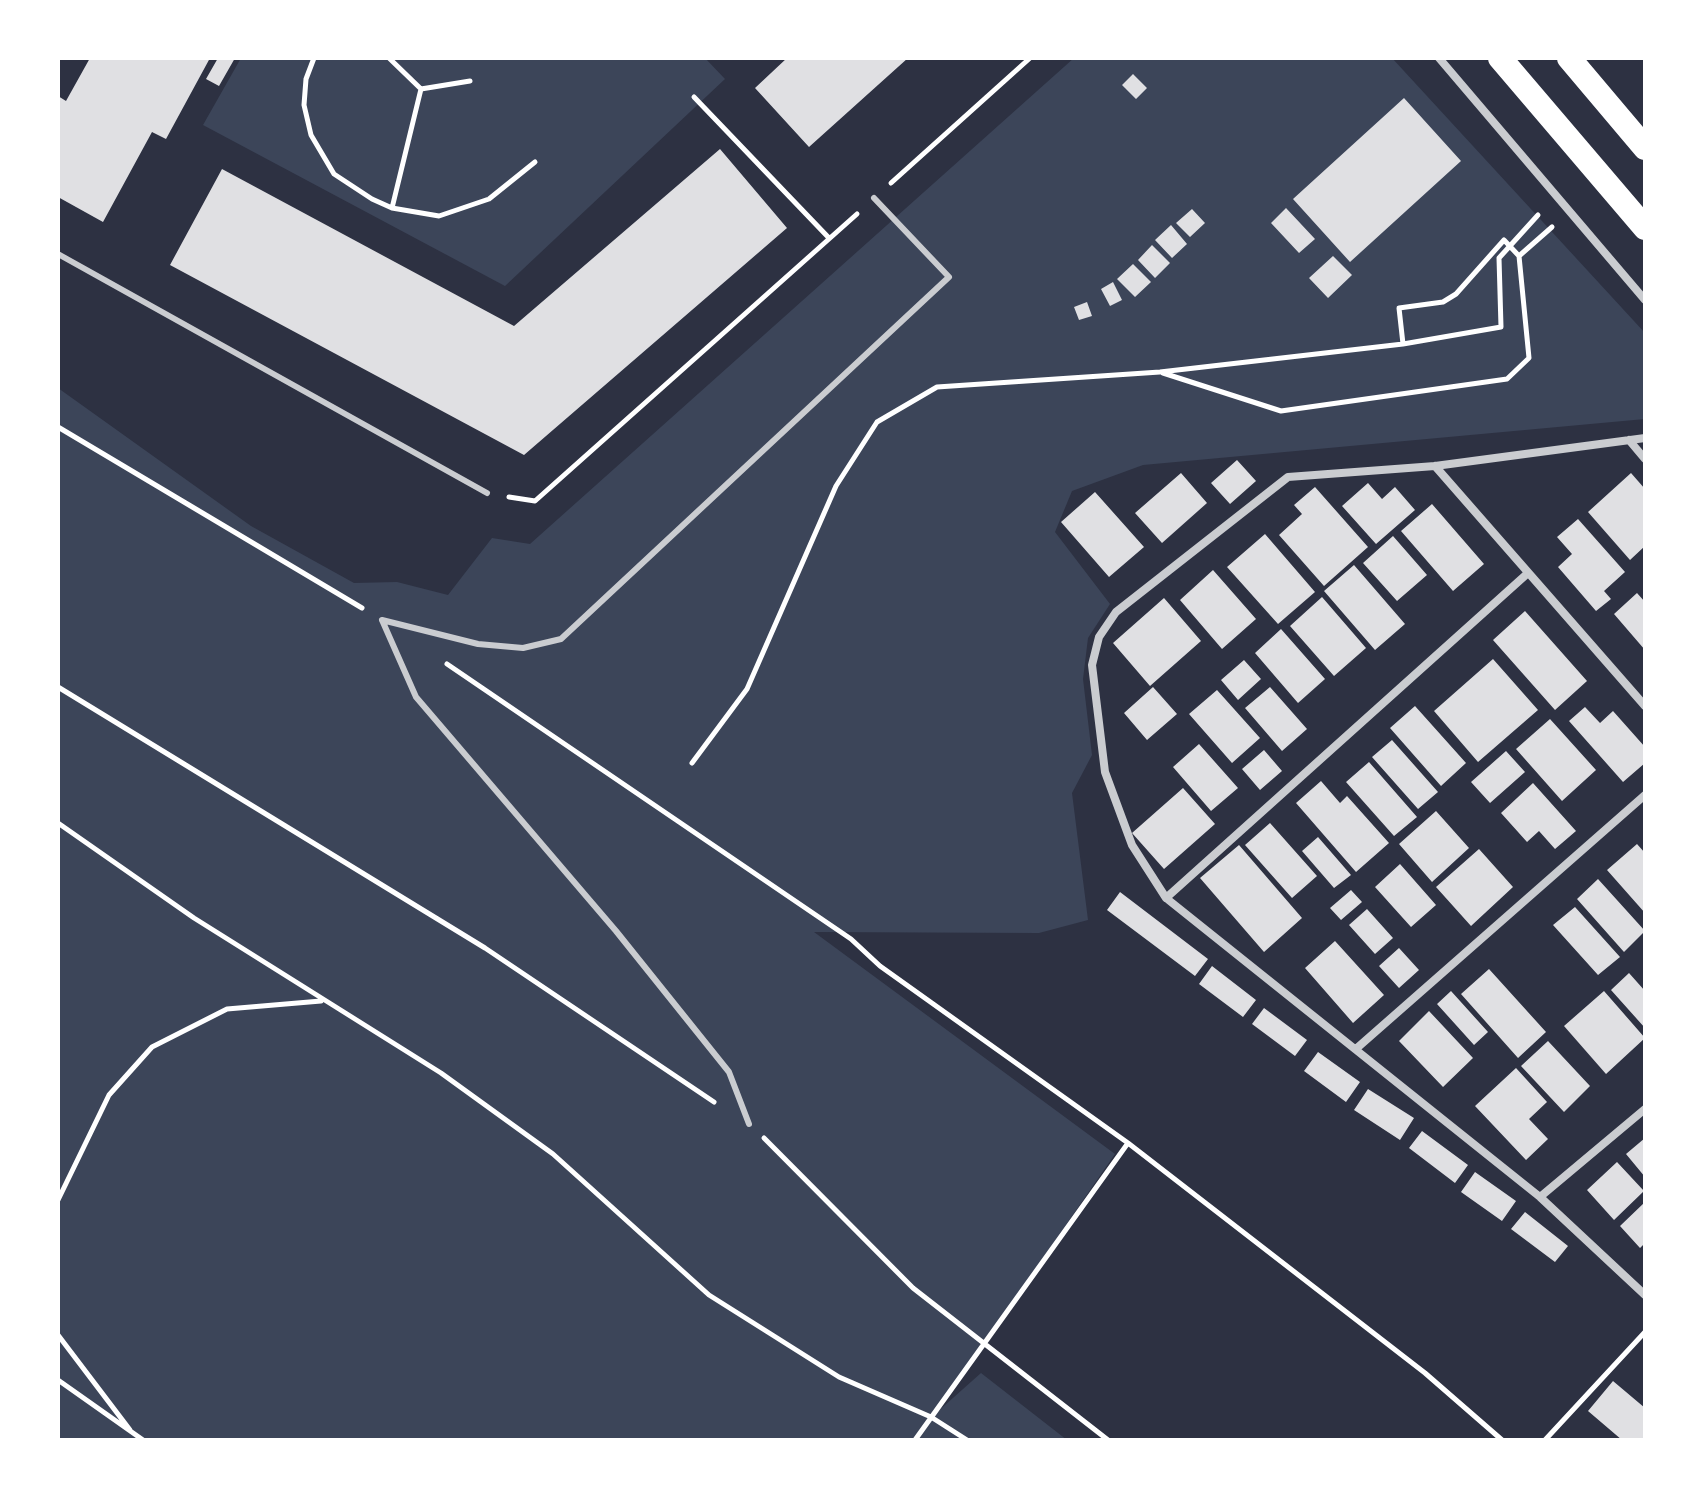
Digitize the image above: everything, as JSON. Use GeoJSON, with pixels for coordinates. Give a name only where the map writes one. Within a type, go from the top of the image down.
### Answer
{"type":"FeatureCollection","features":[{"type":"Feature","properties":{"kind":"highway"},"geometry":{"type":"LineString","coordinates":[[1500,58],[1645,228]]}},
{"type":"Feature","properties":{"kind":"highway"},"geometry":{"type":"LineString","coordinates":[[1569,58],[1645,148]]}},
{"type":"Feature","properties":{"kind":"street"},"geometry":{"type":"LineString","coordinates":[[1439,58],[1645,300]]}},
{"type":"Feature","properties":{"kind":"street"},"geometry":{"type":"LineString","coordinates":[[1645,438],[1435,466],[1288,477],[1116,612],[1099,637],[1092,665],[1105,772],[1132,845],[1166,898],[1540,1197],[1645,1295]]}},
{"type":"Feature","properties":{"kind":"street"},"geometry":{"type":"LineString","coordinates":[[1629,440],[1645,459]]}},
{"type":"Feature","properties":{"kind":"street"},"geometry":{"type":"LineString","coordinates":[[1435,466],[1645,706]]}},
{"type":"Feature","properties":{"kind":"street"},"geometry":{"type":"LineString","coordinates":[[1166,898],[1528,573]]}},
{"type":"Feature","properties":{"kind":"street"},"geometry":{"type":"LineString","coordinates":[[1357,1048],[1645,795]]}},
{"type":"Feature","properties":{"kind":"street"},"geometry":{"type":"LineString","coordinates":[[1540,1197],[1645,1109]]}},
{"type":"Feature","properties":{"kind":"lane"},"geometry":{"type":"LineString","coordinates":[[382,620],[478,644],[523,648],[561,639],[949,277],[874,198]]}},
{"type":"Feature","properties":{"kind":"lane"},"geometry":{"type":"LineString","coordinates":[[58,254],[487,493]]}},
{"type":"Feature","properties":{"kind":"lane"},"geometry":{"type":"LineString","coordinates":[[382,620],[416,697],[616,931],[729,1072],[749,1124]]}},
{"type":"Feature","properties":{"kind":"path"},"geometry":{"type":"LineString","coordinates":[[314,58],[306,79],[304,105],[316,145],[334,174],[349,186],[392,208],[439,216],[489,199],[535,162]]}},
{"type":"Feature","properties":{"kind":"path"},"geometry":{"type":"LineString","coordinates":[[389,58],[421,89]]}},
{"type":"Feature","properties":{"kind":"path"},"geometry":{"type":"LineString","coordinates":[[487,493],[535,501],[1030,58]]}},
{"type":"Feature","properties":{"kind":"path"},"geometry":{"type":"LineString","coordinates":[[421,89],[470,81]]}},
{"type":"Feature","properties":{"kind":"path"},"geometry":{"type":"LineString","coordinates":[[392,208],[421,89]]}},
{"type":"Feature","properties":{"kind":"path"},"geometry":{"type":"LineString","coordinates":[[694,97],[829,238]]}},
{"type":"Feature","properties":{"kind":"path"},"geometry":{"type":"LineString","coordinates":[[692,763],[747,689],[836,486],[877,422],[937,387],[1160,372],[1403,344],[1501,327],[1499,258],[1557,195]]}},
{"type":"Feature","properties":{"kind":"path"},"geometry":{"type":"LineString","coordinates":[[1519,256],[1553,226]]}},
{"type":"Feature","properties":{"kind":"path"},"geometry":{"type":"LineString","coordinates":[[1160,372],[1281,411],[1507,379],[1519,371],[1529,358],[1519,256],[1504,240],[1456,294],[1443,302],[1399,308],[1403,344]]}},
{"type":"Feature","properties":{"kind":"path"},"geometry":{"type":"LineString","coordinates":[[58,427],[382,620]]}},
{"type":"Feature","properties":{"kind":"path"},"geometry":{"type":"LineString","coordinates":[[434,655],[851,939],[880,966],[1128,1143],[1425,1373],[1502,1440]]}},
{"type":"Feature","properties":{"kind":"path"},"geometry":{"type":"LineString","coordinates":[[58,687],[485,948],[749,1124],[808,1179],[913,1288],[982,1345],[1108,1440]]}},
{"type":"Feature","properties":{"kind":"path"},"geometry":{"type":"LineString","coordinates":[[58,823],[322,1001],[441,1073],[553,1154],[709,1295],[839,1377],[931,1417],[967,1440]]}},
{"type":"Feature","properties":{"kind":"path"},"geometry":{"type":"LineString","coordinates":[[58,1200],[109,1095],[152,1047],[227,1009],[322,1001]]}},
{"type":"Feature","properties":{"kind":"path"},"geometry":{"type":"LineString","coordinates":[[915,1440],[1128,1143]]}},
{"type":"Feature","properties":{"kind":"path"},"geometry":{"type":"LineString","coordinates":[[1545,1440],[1645,1332]]}},
{"type":"Feature","properties":{"kind":"path"},"geometry":{"type":"LineString","coordinates":[[58,1335],[130,1430]]}},
{"type":"Feature","properties":{"kind":"path"},"geometry":{"type":"LineString","coordinates":[[58,1380],[143,1440]]}},
{"type":"Feature","properties":{"kind":"shaded area"},"geometry":{"type":"Polygon","coordinates":[[[241,58],[705,58],[725,79],[505,286],[203,125],[241,58]]]}},
{"type":"Feature","properties":{"kind":"shaded area"},"geometry":{"type":"Polygon","coordinates":[[[1074,58],[1392,58],[1645,333],[1645,419],[1143,465],[1072,491],[1055,532],[1110,604],[1088,638],[1083,679],[1092,755],[1072,793],[1088,920],[1039,933],[814,932],[1115,1154],[935,1414],[981,1373],[1067,1440],[58,1440],[58,388],[251,526],[354,583],[397,582],[448,595],[492,538],[530,544],[1074,58]]]}},
{"type":"Feature","properties":{"kind":"building"},"geometry":{"type":"Polygon","coordinates":[[[90,58],[210,58],[166,139],[152,132],[103,222],[58,197],[58,96],[66,101],[90,58]]]}},
{"type":"Feature","properties":{"kind":"building"},"geometry":{"type":"Polygon","coordinates":[[[218,58],[235,58],[219,86],[206,79],[218,58]]]}},
{"type":"Feature","properties":{"kind":"building"},"geometry":{"type":"Polygon","coordinates":[[[787,58],[908,58],[809,147],[755,88],[787,58]]]}},
{"type":"Feature","properties":{"kind":"building"},"geometry":{"type":"Polygon","coordinates":[[[1133,74],[1147,88],[1136,99],[1122,85],[1133,74]]]}},
{"type":"Feature","properties":{"kind":"building"},"geometry":{"type":"Polygon","coordinates":[[[1404,98],[1461,161],[1350,262],[1293,199],[1404,98]]]}},
{"type":"Feature","properties":{"kind":"building"},"geometry":{"type":"Polygon","coordinates":[[[720,149],[787,228],[524,455],[170,265],[222,169],[514,326],[720,149]]]}},
{"type":"Feature","properties":{"kind":"building"},"geometry":{"type":"Polygon","coordinates":[[[1286,208],[1315,239],[1299,253],[1271,223],[1286,208]]]}},
{"type":"Feature","properties":{"kind":"building"},"geometry":{"type":"Polygon","coordinates":[[[1192,209],[1205,223],[1190,237],[1176,223],[1192,209]]]}},
{"type":"Feature","properties":{"kind":"building"},"geometry":{"type":"Polygon","coordinates":[[[1171,225],[1187,244],[1172,258],[1155,240],[1171,225]]]}},
{"type":"Feature","properties":{"kind":"building"},"geometry":{"type":"Polygon","coordinates":[[[1152,245],[1170,263],[1155,278],[1138,260],[1152,245]]]}},
{"type":"Feature","properties":{"kind":"building"},"geometry":{"type":"Polygon","coordinates":[[[1333,256],[1352,275],[1328,298],[1309,278],[1333,256]]]}},
{"type":"Feature","properties":{"kind":"building"},"geometry":{"type":"Polygon","coordinates":[[[1133,264],[1151,282],[1135,297],[1117,279],[1133,264]]]}},
{"type":"Feature","properties":{"kind":"building"},"geometry":{"type":"Polygon","coordinates":[[[1113,282],[1122,300],[1110,306],[1101,289],[1113,282]]]}},
{"type":"Feature","properties":{"kind":"building"},"geometry":{"type":"Polygon","coordinates":[[[1087,302],[1092,316],[1079,320],[1074,307],[1087,302]]]}},
{"type":"Feature","properties":{"kind":"building"},"geometry":{"type":"Polygon","coordinates":[[[1237,460],[1256,481],[1230,504],[1211,483],[1237,460]]]}},
{"type":"Feature","properties":{"kind":"building"},"geometry":{"type":"Polygon","coordinates":[[[1181,473],[1207,503],[1162,543],[1135,513],[1181,473]]]}},
{"type":"Feature","properties":{"kind":"building"},"geometry":{"type":"Polygon","coordinates":[[[1631,473],[1645,489],[1645,546],[1630,560],[1588,512],[1631,473]]]}},
{"type":"Feature","properties":{"kind":"building"},"geometry":{"type":"Polygon","coordinates":[[[1368,483],[1382,499],[1395,487],[1415,510],[1376,544],[1342,506],[1368,483]]]}},
{"type":"Feature","properties":{"kind":"building"},"geometry":{"type":"Polygon","coordinates":[[[1315,487],[1368,547],[1324,586],[1279,535],[1302,514],[1294,505],[1315,487]]]}},
{"type":"Feature","properties":{"kind":"building"},"geometry":{"type":"Polygon","coordinates":[[[1095,492],[1144,547],[1109,577],[1061,522],[1095,492]]]}},
{"type":"Feature","properties":{"kind":"building"},"geometry":{"type":"Polygon","coordinates":[[[1432,504],[1484,564],[1453,591],[1401,531],[1432,504]]]}},
{"type":"Feature","properties":{"kind":"building"},"geometry":{"type":"Polygon","coordinates":[[[1578,519],[1625,572],[1604,591],[1611,599],[1596,611],[1558,567],[1572,554],[1557,537],[1578,519]]]}},
{"type":"Feature","properties":{"kind":"building"},"geometry":{"type":"Polygon","coordinates":[[[1265,534],[1315,592],[1278,624],[1227,567],[1265,534]]]}},
{"type":"Feature","properties":{"kind":"building"},"geometry":{"type":"Polygon","coordinates":[[[1393,536],[1427,575],[1397,601],[1363,563],[1393,536]]]}},
{"type":"Feature","properties":{"kind":"building"},"geometry":{"type":"Polygon","coordinates":[[[1354,565],[1405,624],[1375,650],[1324,591],[1354,565]]]}},
{"type":"Feature","properties":{"kind":"building"},"geometry":{"type":"Polygon","coordinates":[[[1213,570],[1256,619],[1222,649],[1180,600],[1213,570]]]}},
{"type":"Feature","properties":{"kind":"building"},"geometry":{"type":"Polygon","coordinates":[[[1637,593],[1645,602],[1645,650],[1614,614],[1637,593]]]}},
{"type":"Feature","properties":{"kind":"building"},"geometry":{"type":"Polygon","coordinates":[[[1322,597],[1366,648],[1334,676],[1290,626],[1322,597]]]}},
{"type":"Feature","properties":{"kind":"building"},"geometry":{"type":"Polygon","coordinates":[[[1164,598],[1201,641],[1150,686],[1113,643],[1164,598]]]}},
{"type":"Feature","properties":{"kind":"building"},"geometry":{"type":"Polygon","coordinates":[[[1525,611],[1587,681],[1555,710],[1493,640],[1525,611]]]}},
{"type":"Feature","properties":{"kind":"building"},"geometry":{"type":"Polygon","coordinates":[[[1281,629],[1325,679],[1298,703],[1255,653],[1281,629]]]}},
{"type":"Feature","properties":{"kind":"building"},"geometry":{"type":"Polygon","coordinates":[[[1493,659],[1538,710],[1478,762],[1434,711],[1493,659]]]}},
{"type":"Feature","properties":{"kind":"building"},"geometry":{"type":"Polygon","coordinates":[[[1244,660],[1261,679],[1238,700],[1221,680],[1244,660]]]}},
{"type":"Feature","properties":{"kind":"building"},"geometry":{"type":"Polygon","coordinates":[[[1153,687],[1177,714],[1147,740],[1124,713],[1153,687]]]}},
{"type":"Feature","properties":{"kind":"building"},"geometry":{"type":"Polygon","coordinates":[[[1270,687],[1307,729],[1282,751],[1245,708],[1270,687]]]}},
{"type":"Feature","properties":{"kind":"building"},"geometry":{"type":"Polygon","coordinates":[[[1217,690],[1260,738],[1232,763],[1189,714],[1217,690]]]}},
{"type":"Feature","properties":{"kind":"building"},"geometry":{"type":"Polygon","coordinates":[[[1415,706],[1466,763],[1441,786],[1390,728],[1415,706]]]}},
{"type":"Feature","properties":{"kind":"building"},"geometry":{"type":"Polygon","coordinates":[[[1585,707],[1600,723],[1613,711],[1645,747],[1645,763],[1623,782],[1569,721],[1585,707]]]}},
{"type":"Feature","properties":{"kind":"building"},"geometry":{"type":"Polygon","coordinates":[[[1550,719],[1596,770],[1562,801],[1516,749],[1550,719]]]}},
{"type":"Feature","properties":{"kind":"building"},"geometry":{"type":"Polygon","coordinates":[[[1392,740],[1438,792],[1418,809],[1372,757],[1392,740]]]}},
{"type":"Feature","properties":{"kind":"building"},"geometry":{"type":"Polygon","coordinates":[[[1199,744],[1238,788],[1211,811],[1173,767],[1199,744]]]}},
{"type":"Feature","properties":{"kind":"building"},"geometry":{"type":"Polygon","coordinates":[[[1264,750],[1282,771],[1260,790],[1242,769],[1264,750]]]}},
{"type":"Feature","properties":{"kind":"building"},"geometry":{"type":"Polygon","coordinates":[[[1506,751],[1525,772],[1490,803],[1471,782],[1506,751]]]}},
{"type":"Feature","properties":{"kind":"building"},"geometry":{"type":"Polygon","coordinates":[[[1369,762],[1417,817],[1394,836],[1346,782],[1369,762]]]}},
{"type":"Feature","properties":{"kind":"building"},"geometry":{"type":"Polygon","coordinates":[[[1321,781],[1340,803],[1347,796],[1389,843],[1356,872],[1296,803],[1321,781]]]}},
{"type":"Feature","properties":{"kind":"building"},"geometry":{"type":"Polygon","coordinates":[[[1533,783],[1576,831],[1555,849],[1539,831],[1527,842],[1501,813],[1533,783]]]}},
{"type":"Feature","properties":{"kind":"building"},"geometry":{"type":"Polygon","coordinates":[[[1183,788],[1215,824],[1164,869],[1132,833],[1183,788]]]}},
{"type":"Feature","properties":{"kind":"building"},"geometry":{"type":"Polygon","coordinates":[[[1436,811],[1469,848],[1432,882],[1399,844],[1436,811]]]}},
{"type":"Feature","properties":{"kind":"building"},"geometry":{"type":"Polygon","coordinates":[[[1270,823],[1317,876],[1292,898],[1245,845],[1270,823]]]}},
{"type":"Feature","properties":{"kind":"building"},"geometry":{"type":"Polygon","coordinates":[[[1318,837],[1351,875],[1334,888],[1302,851],[1318,837]]]}},
{"type":"Feature","properties":{"kind":"building"},"geometry":{"type":"Polygon","coordinates":[[[1637,844],[1645,853],[1645,913],[1607,870],[1637,844]]]}},
{"type":"Feature","properties":{"kind":"building"},"geometry":{"type":"Polygon","coordinates":[[[1239,845],[1302,918],[1264,952],[1200,878],[1239,845]]]}},
{"type":"Feature","properties":{"kind":"building"},"geometry":{"type":"Polygon","coordinates":[[[1479,849],[1513,887],[1471,926],[1436,887],[1479,849]]]}},
{"type":"Feature","properties":{"kind":"building"},"geometry":{"type":"Polygon","coordinates":[[[1400,864],[1436,905],[1411,927],[1375,887],[1400,864]]]}},
{"type":"Feature","properties":{"kind":"building"},"geometry":{"type":"Polygon","coordinates":[[[1598,879],[1645,931],[1624,952],[1577,899],[1598,879]]]}},
{"type":"Feature","properties":{"kind":"building"},"geometry":{"type":"Polygon","coordinates":[[[1351,890],[1362,902],[1341,920],[1330,908],[1351,890]]]}},
{"type":"Feature","properties":{"kind":"building"},"geometry":{"type":"Polygon","coordinates":[[[1120,892],[1208,959],[1195,976],[1107,910],[1120,892]]]}},
{"type":"Feature","properties":{"kind":"building"},"geometry":{"type":"Polygon","coordinates":[[[1575,907],[1620,957],[1598,975],[1553,925],[1575,907]]]}},
{"type":"Feature","properties":{"kind":"building"},"geometry":{"type":"Polygon","coordinates":[[[1367,909],[1393,938],[1375,954],[1349,925],[1367,909]]]}},
{"type":"Feature","properties":{"kind":"building"},"geometry":{"type":"Polygon","coordinates":[[[1335,941],[1384,995],[1353,1023],[1305,968],[1335,941]]]}},
{"type":"Feature","properties":{"kind":"building"},"geometry":{"type":"Polygon","coordinates":[[[1399,948],[1419,970],[1399,988],[1379,966],[1399,948]]]}},
{"type":"Feature","properties":{"kind":"building"},"geometry":{"type":"Polygon","coordinates":[[[1212,966],[1256,1000],[1243,1017],[1199,984],[1212,966]]]}},
{"type":"Feature","properties":{"kind":"building"},"geometry":{"type":"Polygon","coordinates":[[[1489,969],[1546,1032],[1518,1058],[1461,994],[1489,969]]]}},
{"type":"Feature","properties":{"kind":"building"},"geometry":{"type":"Polygon","coordinates":[[[1629,973],[1645,991],[1645,1028],[1611,990],[1629,973]]]}},
{"type":"Feature","properties":{"kind":"building"},"geometry":{"type":"Polygon","coordinates":[[[1451,991],[1488,1032],[1474,1045],[1437,1004],[1451,991]]]}},
{"type":"Feature","properties":{"kind":"building"},"geometry":{"type":"Polygon","coordinates":[[[1604,991],[1645,1038],[1606,1074],[1564,1026],[1604,991]]]}},
{"type":"Feature","properties":{"kind":"building"},"geometry":{"type":"Polygon","coordinates":[[[1264,1008],[1307,1040],[1295,1056],[1252,1024],[1264,1008]]]}},
{"type":"Feature","properties":{"kind":"building"},"geometry":{"type":"Polygon","coordinates":[[[1429,1011],[1473,1058],[1443,1087],[1399,1041],[1429,1011]]]}},
{"type":"Feature","properties":{"kind":"building"},"geometry":{"type":"Polygon","coordinates":[[[1548,1041],[1590,1086],[1564,1112],[1521,1066],[1548,1041]]]}},
{"type":"Feature","properties":{"kind":"building"},"geometry":{"type":"Polygon","coordinates":[[[1318,1052],[1360,1082],[1346,1102],[1304,1071],[1318,1052]]]}},
{"type":"Feature","properties":{"kind":"building"},"geometry":{"type":"Polygon","coordinates":[[[1516,1068],[1547,1102],[1529,1119],[1548,1139],[1526,1160],[1475,1106],[1516,1068]]]}},
{"type":"Feature","properties":{"kind":"building"},"geometry":{"type":"Polygon","coordinates":[[[1368,1089],[1414,1118],[1400,1140],[1354,1110],[1368,1089]]]}},
{"type":"Feature","properties":{"kind":"building"},"geometry":{"type":"Polygon","coordinates":[[[1422,1131],[1468,1165],[1455,1183],[1409,1148],[1422,1131]]]}},
{"type":"Feature","properties":{"kind":"building"},"geometry":{"type":"Polygon","coordinates":[[[1645,1138],[1645,1177],[1626,1154],[1645,1138]]]}},
{"type":"Feature","properties":{"kind":"building"},"geometry":{"type":"Polygon","coordinates":[[[1617,1162],[1644,1191],[1614,1220],[1587,1190],[1617,1162]]]}},
{"type":"Feature","properties":{"kind":"building"},"geometry":{"type":"Polygon","coordinates":[[[1475,1172],[1516,1201],[1502,1221],[1461,1192],[1475,1172]]]}},
{"type":"Feature","properties":{"kind":"building"},"geometry":{"type":"Polygon","coordinates":[[[1645,1202],[1645,1243],[1640,1248],[1620,1226],[1645,1202]]]}},
{"type":"Feature","properties":{"kind":"building"},"geometry":{"type":"Polygon","coordinates":[[[1525,1212],[1568,1246],[1555,1262],[1511,1229],[1525,1212]]]}},
{"type":"Feature","properties":{"kind":"building"},"geometry":{"type":"Polygon","coordinates":[[[1613,1381],[1645,1408],[1645,1440],[1622,1440],[1588,1411],[1613,1381]]]}}]}
